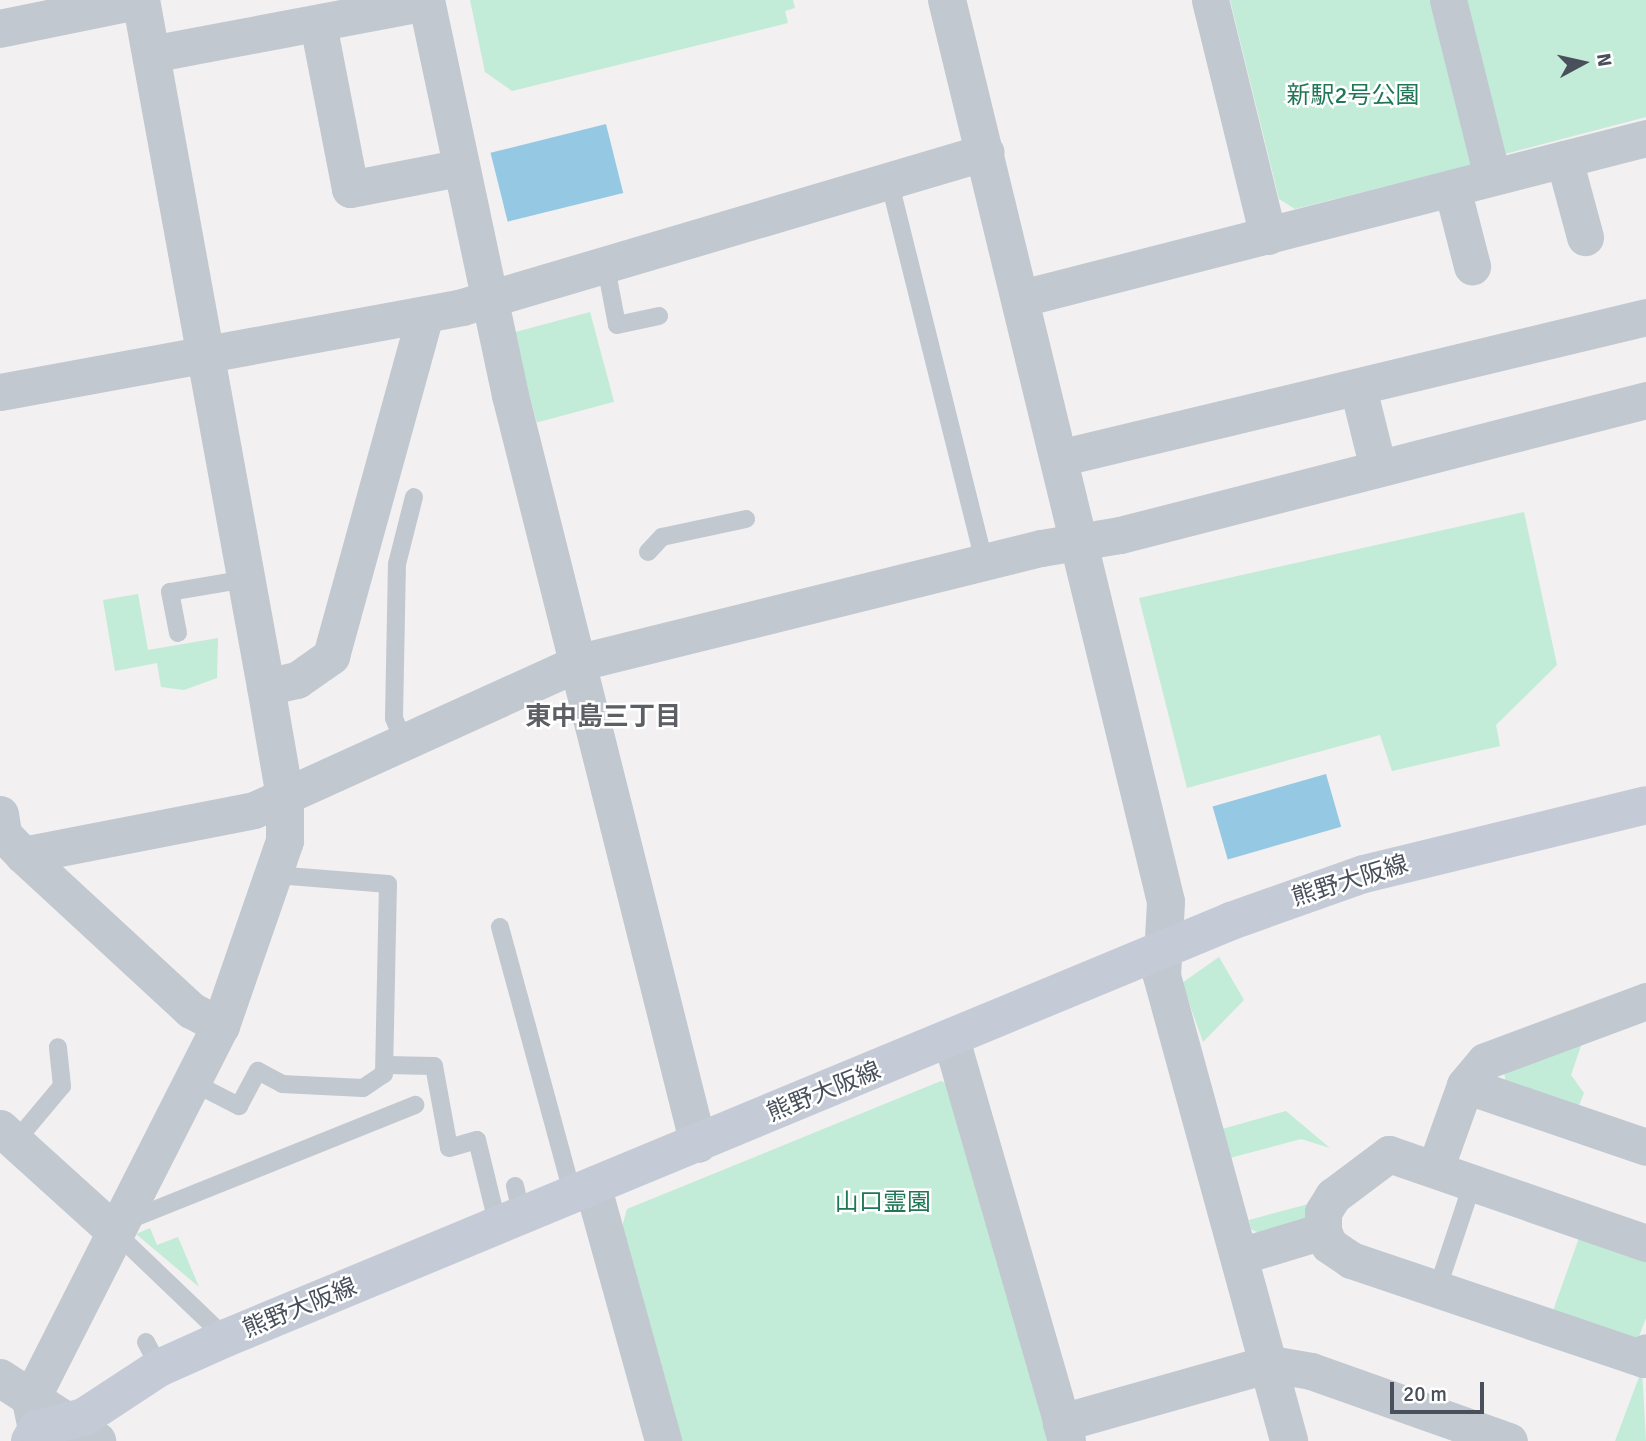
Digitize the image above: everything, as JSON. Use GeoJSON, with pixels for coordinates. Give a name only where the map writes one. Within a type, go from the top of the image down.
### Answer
{"type":"FeatureCollection","features":[{"type":"Feature","properties":{"kind":"main road","name":"熊野大阪線"},"geometry":{"type":"LineString","coordinates":[[46,1426],[153,1355],[226,1338],[512,1210],[583,1192],[1164,948],[1364,874],[1646,805]]}},
{"type":"Feature","properties":{"kind":"street"},"geometry":{"type":"LineString","coordinates":[[0,29],[141,0],[285,797],[277,875],[221,1026],[118,1227],[46,1426],[0,1378]]}},
{"type":"Feature","properties":{"kind":"street"},"geometry":{"type":"LineString","coordinates":[[947,0],[1063,457],[1166,902],[1162,976],[1271,1364],[1289,1441]]}},
{"type":"Feature","properties":{"kind":"street"},"geometry":{"type":"LineString","coordinates":[[1210,0],[1268,236]]}},
{"type":"Feature","properties":{"kind":"street"},"geometry":{"type":"LineString","coordinates":[[1448,0],[1492,177]]}},
{"type":"Feature","properties":{"kind":"street"},"geometry":{"type":"LineString","coordinates":[[151,54],[318,24],[426,1],[458,168],[488,297],[698,1144]]}},
{"type":"Feature","properties":{"kind":"street"},"geometry":{"type":"LineString","coordinates":[[318,24],[350,189],[458,168]]}},
{"type":"Feature","properties":{"kind":"street"},"geometry":{"type":"LineString","coordinates":[[1022,298],[1646,138]]}},
{"type":"Feature","properties":{"kind":"street"},"geometry":{"type":"LineString","coordinates":[[0,392],[425,315],[986,152]]}},
{"type":"Feature","properties":{"kind":"street"},"geometry":{"type":"LineString","coordinates":[[1564,159],[1585,237]]}},
{"type":"Feature","properties":{"kind":"street"},"geometry":{"type":"LineString","coordinates":[[1452,188],[1472,266]]}},
{"type":"Feature","properties":{"kind":"street"},"geometry":{"type":"LineString","coordinates":[[266,687],[297,680],[331,656],[425,315]]}},
{"type":"Feature","properties":{"kind":"street"},"geometry":{"type":"LineString","coordinates":[[1063,457],[1646,317]]}},
{"type":"Feature","properties":{"kind":"street"},"geometry":{"type":"LineString","coordinates":[[1358,388],[1378,468]]}},
{"type":"Feature","properties":{"kind":"street"},"geometry":{"type":"LineString","coordinates":[[23,855],[254,810],[580,662],[984,562],[1082,541],[1646,400]]}},
{"type":"Feature","properties":{"kind":"street"},"geometry":{"type":"LineString","coordinates":[[0,814],[4,834],[23,855],[191,1010],[221,1026]]}},
{"type":"Feature","properties":{"kind":"street"},"geometry":{"type":"LineString","coordinates":[[1435,1169],[1465,1084],[1485,1061],[1646,1001]]}},
{"type":"Feature","properties":{"kind":"street"},"geometry":{"type":"LineString","coordinates":[[951,1039],[1065,1432],[1271,1364],[1311,1371],[1509,1441]]}},
{"type":"Feature","properties":{"kind":"street"},"geometry":{"type":"LineString","coordinates":[[1465,1084],[1646,1147]]}},
{"type":"Feature","properties":{"kind":"street"},"geometry":{"type":"LineString","coordinates":[[7,1135],[118,1227]]}},
{"type":"Feature","properties":{"kind":"street"},"geometry":{"type":"LineString","coordinates":[[1646,1243],[1389,1154],[1333,1196],[1324,1212],[1324,1231],[1338,1254],[1644,1359],[1646,1352]]}},
{"type":"Feature","properties":{"kind":"street"},"geometry":{"type":"LineString","coordinates":[[583,1192],[663,1441]]}},
{"type":"Feature","properties":{"kind":"street"},"geometry":{"type":"LineString","coordinates":[[1240,1256],[1324,1231]]}},
{"type":"Feature","properties":{"kind":"lane"},"geometry":{"type":"LineString","coordinates":[[889,180],[984,562]]}},
{"type":"Feature","properties":{"kind":"lane"},"geometry":{"type":"LineString","coordinates":[[605,262],[617,325],[659,316]]}},
{"type":"Feature","properties":{"kind":"lane"},"geometry":{"type":"LineString","coordinates":[[404,743],[394,718],[397,564],[414,497]]}},
{"type":"Feature","properties":{"kind":"lane"},"geometry":{"type":"LineString","coordinates":[[648,552],[662,537],[746,519]]}},
{"type":"Feature","properties":{"kind":"lane"},"geometry":{"type":"LineString","coordinates":[[178,633],[170,592],[247,579]]}},
{"type":"Feature","properties":{"kind":"lane"},"geometry":{"type":"LineString","coordinates":[[192,1082],[239,1106],[258,1071],[282,1084],[363,1088],[379,1081],[386,1065],[388,884],[277,875]]}},
{"type":"Feature","properties":{"kind":"lane"},"geometry":{"type":"LineString","coordinates":[[500,927],[583,1192]]}},
{"type":"Feature","properties":{"kind":"lane"},"geometry":{"type":"LineString","coordinates":[[7,1135],[62,1086],[58,1047]]}},
{"type":"Feature","properties":{"kind":"lane"},"geometry":{"type":"LineString","coordinates":[[386,1065],[434,1066],[449,1148],[477,1140],[512,1210]]}},
{"type":"Feature","properties":{"kind":"lane"},"geometry":{"type":"LineString","coordinates":[[226,1338],[118,1227],[415,1105]]}},
{"type":"Feature","properties":{"kind":"lane"},"geometry":{"type":"LineString","coordinates":[[1438,1287],[1473,1182]]}},
{"type":"Feature","properties":{"kind":"green space"},"geometry":{"type":"Polygon","coordinates":[[[470,0],[793,0],[795,8],[785,11],[788,23],[512,91],[485,72],[470,0]]]}},
{"type":"Feature","properties":{"kind":"green space","name":"新駅2号公園"},"geometry":{"type":"Polygon","coordinates":[[[1230,0],[1439,0],[1478,163],[1295,209],[1279,199],[1230,0]]]}},
{"type":"Feature","properties":{"kind":"green space"},"geometry":{"type":"Polygon","coordinates":[[[1459,0],[1646,0],[1646,117],[1505,154],[1459,0]]]}},
{"type":"Feature","properties":{"kind":"green space"},"geometry":{"type":"Polygon","coordinates":[[[590,312],[614,402],[537,423],[513,333],[590,312]]]}},
{"type":"Feature","properties":{"kind":"green space"},"geometry":{"type":"Polygon","coordinates":[[[1524,512],[1557,665],[1496,725],[1500,746],[1392,771],[1380,735],[1187,788],[1139,598],[1524,512]]]}},
{"type":"Feature","properties":{"kind":"green space"},"geometry":{"type":"Polygon","coordinates":[[[138,594],[148,650],[218,638],[217,678],[184,690],[161,687],[157,663],[115,671],[103,600],[138,594]]]}},
{"type":"Feature","properties":{"kind":"green space"},"geometry":{"type":"Polygon","coordinates":[[[1219,957],[1244,1000],[1203,1042],[1182,983],[1219,957]]]}},
{"type":"Feature","properties":{"kind":"green space"},"geometry":{"type":"Polygon","coordinates":[[[1586,1031],[1571,1075],[1584,1093],[1578,1108],[1506,1083],[1502,1062],[1586,1031]]]}},
{"type":"Feature","properties":{"kind":"green space","name":"山口霊園"},"geometry":{"type":"Polygon","coordinates":[[[941,1081],[952,1086],[1051,1441],[679,1441],[621,1230],[627,1209],[941,1081]]]}},
{"type":"Feature","properties":{"kind":"green space"},"geometry":{"type":"Polygon","coordinates":[[[1286,1111],[1330,1148],[1301,1139],[1230,1158],[1222,1129],[1286,1111]]]}},
{"type":"Feature","properties":{"kind":"green space"},"geometry":{"type":"Polygon","coordinates":[[[1312,1203],[1311,1218],[1262,1235],[1251,1229],[1249,1220],[1312,1203]]]}},
{"type":"Feature","properties":{"kind":"green space"},"geometry":{"type":"Polygon","coordinates":[[[150,1228],[157,1245],[178,1237],[199,1287],[136,1234],[150,1228]]]}},
{"type":"Feature","properties":{"kind":"green space"},"geometry":{"type":"Polygon","coordinates":[[[1580,1235],[1646,1258],[1646,1318],[1638,1339],[1550,1319],[1580,1235]]]}},
{"type":"Feature","properties":{"kind":"green space"},"geometry":{"type":"Polygon","coordinates":[[[1642,1369],[1646,1441],[1615,1441],[1642,1369]]]}},
{"type":"Feature","properties":{"kind":"water"},"geometry":{"type":"Polygon","coordinates":[[[606,124],[623,193],[508,222],[491,153],[606,124]]]}},
{"type":"Feature","properties":{"kind":"water"},"geometry":{"type":"Polygon","coordinates":[[[1326,774],[1341,827],[1228,859],[1213,807],[1326,774]]]}},
{"type":"Feature","properties":{"kind":"district","name":"東中島三丁目"},"geometry":{"type":"Point","coordinates":[603,718]}}]}
